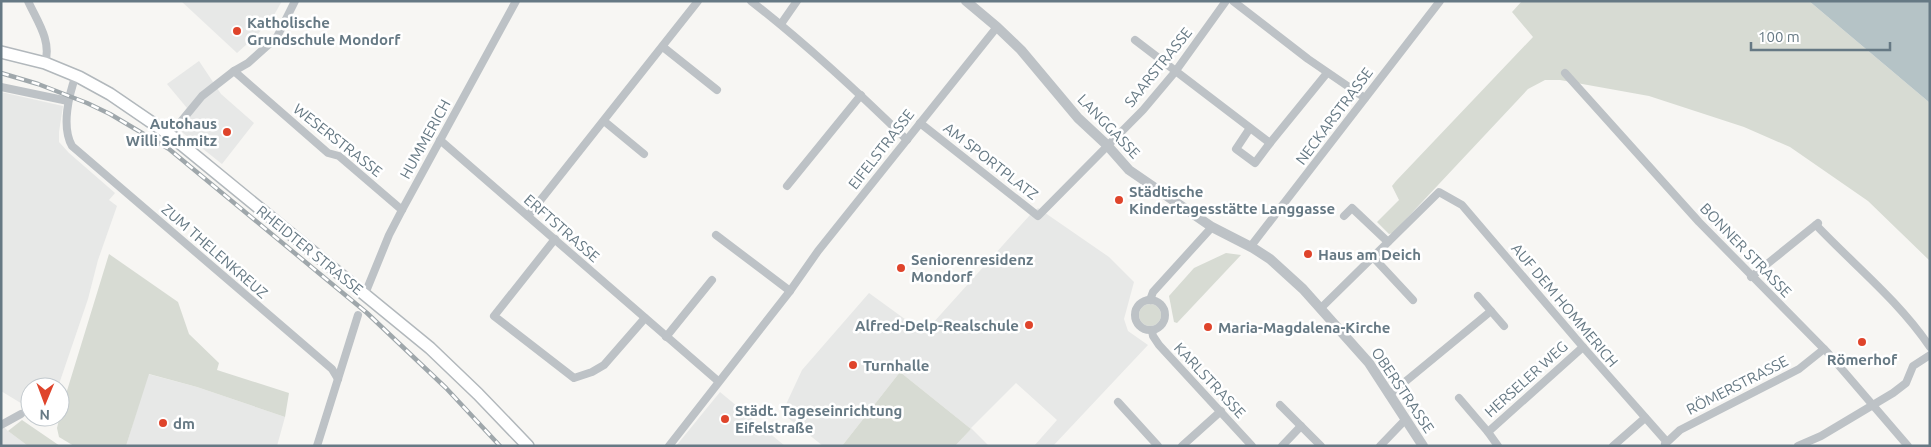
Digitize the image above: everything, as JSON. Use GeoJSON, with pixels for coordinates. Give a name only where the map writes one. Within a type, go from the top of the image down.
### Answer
{"type":"FeatureCollection","features":[{"type":"Feature","properties":{"kind":"main road","name":"RHEIDTER STRASSE"},"geometry":{"type":"LineString","coordinates":[[1,52],[45,63],[76,75],[110,94],[170,135],[444,361],[528,446]]}},
{"type":"Feature","properties":{"kind":"street"},"geometry":{"type":"LineString","coordinates":[[28,1],[47,44],[48,53],[45,63]]}},
{"type":"Feature","properties":{"kind":"street"},"geometry":{"type":"LineString","coordinates":[[170,135],[202,96],[234,71],[248,63],[277,38],[294,1]]}},
{"type":"Feature","properties":{"kind":"street","name":"HUMMERICH"},"geometry":{"type":"LineString","coordinates":[[364,294],[368,289],[389,235],[516,1]]}},
{"type":"Feature","properties":{"kind":"street"},"geometry":{"type":"LineString","coordinates":[[528,216],[698,1]]}},
{"type":"Feature","properties":{"kind":"street"},"geometry":{"type":"LineString","coordinates":[[752,1],[862,95],[907,140]]}},
{"type":"Feature","properties":{"kind":"street"},"geometry":{"type":"LineString","coordinates":[[781,24],[796,1]]}},
{"type":"Feature","properties":{"kind":"street","name":"LANGGASSE"},"geometry":{"type":"LineString","coordinates":[[966,1],[997,27],[1020,50],[1078,118],[1107,145],[1129,170],[1212,227],[1251,246]]}},
{"type":"Feature","properties":{"kind":"street","name":"SAARSTRASSE"},"geometry":{"type":"LineString","coordinates":[[1107,145],[1144,110],[1175,72],[1226,1]]}},
{"type":"Feature","properties":{"kind":"street"},"geometry":{"type":"LineString","coordinates":[[1233,1],[1327,72],[1365,98]]}},
{"type":"Feature","properties":{"kind":"street","name":"NECKARSTRASSE"},"geometry":{"type":"LineString","coordinates":[[1251,246],[1440,1]]}},
{"type":"Feature","properties":{"kind":"street","name":"EIFELSTRASSE"},"geometry":{"type":"LineString","coordinates":[[668,446],[790,290],[818,251],[997,27]]}},
{"type":"Feature","properties":{"kind":"street"},"geometry":{"type":"LineString","coordinates":[[1135,40],[1270,143]]}},
{"type":"Feature","properties":{"kind":"street"},"geometry":{"type":"LineString","coordinates":[[663,46],[717,90]]}},
{"type":"Feature","properties":{"kind":"street","name":"WESERSTRASSE"},"geometry":{"type":"LineString","coordinates":[[234,71],[328,153],[340,156],[402,210]]}},
{"type":"Feature","properties":{"kind":"street"},"geometry":{"type":"LineString","coordinates":[[1250,128],[1236,149],[1255,163],[1327,72]]}},
{"type":"Feature","properties":{"kind":"street","name":"BONNER STRASSE"},"geometry":{"type":"LineString","coordinates":[[1565,73],[1699,222],[1751,277],[1824,349],[1908,446]]}},
{"type":"Feature","properties":{"kind":"street"},"geometry":{"type":"LineString","coordinates":[[1,87],[68,101],[76,75]]}},
{"type":"Feature","properties":{"kind":"street"},"geometry":{"type":"LineString","coordinates":[[787,186],[862,95]]}},
{"type":"Feature","properties":{"kind":"street","name":"ZUM THELENKREUZ"},"geometry":{"type":"LineString","coordinates":[[68,101],[68,136],[72,146],[332,369],[338,379]]}},
{"type":"Feature","properties":{"kind":"street"},"geometry":{"type":"LineString","coordinates":[[604,121],[644,154]]}},
{"type":"Feature","properties":{"kind":"street","name":"AM SPORTPLATZ"},"geometry":{"type":"LineString","coordinates":[[920,123],[1038,216],[1107,145]]}},
{"type":"Feature","properties":{"kind":"street","name":"ERFTSTRASSE"},"geometry":{"type":"LineString","coordinates":[[440,140],[718,381]]}},
{"type":"Feature","properties":{"kind":"street","name":"AUF DEM HOMMERICH"},"geometry":{"type":"LineString","coordinates":[[1388,242],[1439,192],[1462,205],[1665,443]]}},
{"type":"Feature","properties":{"kind":"street"},"geometry":{"type":"LineString","coordinates":[[1321,308],[1388,242],[1352,208],[1344,216]]}},
{"type":"Feature","properties":{"kind":"street"},"geometry":{"type":"LineString","coordinates":[[1751,277],[1817,224],[1914,324],[1930,348]]}},
{"type":"Feature","properties":{"kind":"street","name":"KARLSTRASSE"},"geometry":{"type":"LineString","coordinates":[[1212,227],[1153,292],[1150,300],[1139,304],[1135,309],[1134,316],[1140,327],[1152,331],[1159,345],[1252,446]]}},
{"type":"Feature","properties":{"kind":"street"},"geometry":{"type":"LineString","coordinates":[[716,235],[790,290]]}},
{"type":"Feature","properties":{"kind":"street"},"geometry":{"type":"LineString","coordinates":[[555,239],[494,316],[574,378],[592,372],[604,365],[645,318]]}},
{"type":"Feature","properties":{"kind":"street","name":"OBERSTRASSE"},"geometry":{"type":"LineString","coordinates":[[1251,246],[1270,259],[1321,308],[1369,364],[1423,446]]}},
{"type":"Feature","properties":{"kind":"street"},"geometry":{"type":"LineString","coordinates":[[1373,257],[1413,300]]}},
{"type":"Feature","properties":{"kind":"street"},"geometry":{"type":"LineString","coordinates":[[666,337],[712,280]]}},
{"type":"Feature","properties":{"kind":"street"},"geometry":{"type":"LineString","coordinates":[[1478,296],[1504,326]]}},
{"type":"Feature","properties":{"kind":"street"},"geometry":{"type":"LineString","coordinates":[[1150,300],[1160,304],[1165,314],[1162,325],[1152,331]]}},
{"type":"Feature","properties":{"kind":"street"},"geometry":{"type":"LineString","coordinates":[[1389,395],[1491,312]]}},
{"type":"Feature","properties":{"kind":"street"},"geometry":{"type":"LineString","coordinates":[[317,446],[358,315]]}},
{"type":"Feature","properties":{"kind":"street","name":"HERSELER WEG"},"geometry":{"type":"LineString","coordinates":[[1488,432],[1583,347]]}},
{"type":"Feature","properties":{"kind":"street","name":"RÖMERSTRASSE"},"geometry":{"type":"LineString","coordinates":[[1665,443],[1680,430],[1799,369],[1824,349]]}},
{"type":"Feature","properties":{"kind":"street"},"geometry":{"type":"LineString","coordinates":[[1798,446],[1822,436],[1906,383],[1913,366],[1930,355]]}},
{"type":"Feature","properties":{"kind":"street","name":"HERSELER WEG"},"geometry":{"type":"LineString","coordinates":[[1459,398],[1498,446]]}},
{"type":"Feature","properties":{"kind":"street"},"geometry":{"type":"LineString","coordinates":[[1118,402],[1158,446]]}},
{"type":"Feature","properties":{"kind":"street"},"geometry":{"type":"LineString","coordinates":[[1280,405],[1321,446]]}},
{"type":"Feature","properties":{"kind":"street"},"geometry":{"type":"LineString","coordinates":[[1182,446],[1221,412]]}},
{"type":"Feature","properties":{"kind":"street"},"geometry":{"type":"LineString","coordinates":[[1,426],[20,415]]}},
{"type":"Feature","properties":{"kind":"street"},"geometry":{"type":"LineString","coordinates":[[1613,446],[1645,418]]}},
{"type":"Feature","properties":{"kind":"street"},"geometry":{"type":"LineString","coordinates":[[1380,446],[1406,419]]}},
{"type":"Feature","properties":{"kind":"street"},"geometry":{"type":"LineString","coordinates":[[1282,446],[1301,426]]}},
{"type":"Feature","properties":{"kind":"shaded area","name":"Katholische Grundschule Mondorf"},"geometry":{"type":"Polygon","coordinates":[[[181,1],[282,1],[274,15],[257,35],[237,53],[181,1]]]}},
{"type":"Feature","properties":{"kind":"shaded area"},"geometry":{"type":"Polygon","coordinates":[[[1522,1],[1809,1],[1930,103],[1930,261],[1868,201],[1790,147],[1744,127],[1649,96],[1560,80],[1545,80],[1528,89],[1393,233],[1389,234],[1377,222],[1399,200],[1392,186],[1533,37],[1512,12],[1522,1]]]}},
{"type":"Feature","properties":{"kind":"shaded area"},"geometry":{"type":"Polygon","coordinates":[[[1809,1],[1930,1],[1930,103],[1809,1]]]}},
{"type":"Feature","properties":{"kind":"shaded area"},"geometry":{"type":"Polygon","coordinates":[[[199,61],[221,94],[254,123],[222,164],[173,125],[187,108],[167,84],[199,61]]]}},
{"type":"Feature","properties":{"kind":"shaded area"},"geometry":{"type":"Polygon","coordinates":[[[1,92],[63,106],[59,142],[115,193],[109,200],[117,206],[61,377],[20,377],[20,403],[1,391],[1,92]]]}},
{"type":"Feature","properties":{"kind":"shaded area","name":"Alfred-Delp-Realschule"},"geometry":{"type":"Polygon","coordinates":[[[1038,208],[1109,257],[1134,282],[1124,319],[1128,331],[1148,345],[1053,446],[1034,446],[1057,420],[1016,383],[971,428],[989,446],[955,446],[971,429],[900,372],[842,446],[823,446],[782,413],[802,370],[869,293],[924,333],[1038,208]]]}},
{"type":"Feature","properties":{"kind":"shaded area"},"geometry":{"type":"Polygon","coordinates":[[[1226,253],[1241,255],[1177,323],[1174,322],[1169,296],[1194,268],[1226,253]]]}},
{"type":"Feature","properties":{"kind":"shaded area"},"geometry":{"type":"Polygon","coordinates":[[[109,254],[178,302],[189,334],[219,363],[217,370],[289,393],[285,417],[197,387],[149,374],[126,446],[74,446],[59,437],[57,428],[70,427],[70,381],[109,254]]]}},
{"type":"Feature","properties":{"kind":"shaded area"},"geometry":{"type":"Polygon","coordinates":[[[1150,304],[1158,307],[1161,315],[1158,323],[1150,326],[1142,323],[1139,315],[1142,307],[1150,304]]]}},
{"type":"Feature","properties":{"kind":"shaded area"},"geometry":{"type":"Polygon","coordinates":[[[900,372],[971,429],[955,446],[842,446],[900,372]]]}},
{"type":"Feature","properties":{"kind":"shaded area"},"geometry":{"type":"Polygon","coordinates":[[[148,374],[197,387],[285,417],[277,446],[126,446],[148,374]]]}},
{"type":"Feature","properties":{"kind":"shaded area","name":"Städt. Tageseinrichtung Eifelstraße"},"geometry":{"type":"Polygon","coordinates":[[[720,392],[785,446],[676,446],[720,392]]]}},
{"type":"Feature","properties":{"kind":"shaded area"},"geometry":{"type":"Polygon","coordinates":[[[20,422],[20,427],[32,427],[60,446],[28,446],[8,431],[20,422]]]}},
{"type":"Feature","properties":{"kind":"shaded area"},"geometry":{"type":"Polygon","coordinates":[[[1,424],[8,431],[28,446],[1,446],[1,424]]]}},
{"type":"Feature","properties":{"kind":"railway"},"geometry":{"type":"LineString","coordinates":[[1,73],[38,84],[87,103],[110,114],[169,149],[367,313],[446,388],[500,446]]}},
{"type":"Feature","properties":{"kind":"place","name":"Katholische Grundschule Mondorf"},"geometry":{"type":"Point","coordinates":[237,31]}},
{"type":"Feature","properties":{"kind":"place","name":"Autohaus Willi Schmitz"},"geometry":{"type":"Point","coordinates":[227,132]}},
{"type":"Feature","properties":{"kind":"place","name":"Städtische Kindertagesstätte Langgasse"},"geometry":{"type":"Point","coordinates":[1119,200]}},
{"type":"Feature","properties":{"kind":"place","name":"Haus am Deich"},"geometry":{"type":"Point","coordinates":[1308,254]}},
{"type":"Feature","properties":{"kind":"place","name":"Seniorenresidenz Mondorf"},"geometry":{"type":"Point","coordinates":[901,268]}},
{"type":"Feature","properties":{"kind":"place","name":"Alfred-Delp-Realschule"},"geometry":{"type":"Point","coordinates":[1029,325]}},
{"type":"Feature","properties":{"kind":"place","name":"Maria-Magdalena-Kirche"},"geometry":{"type":"Point","coordinates":[1208,327]}},
{"type":"Feature","properties":{"kind":"place","name":"Römerhof"},"geometry":{"type":"Point","coordinates":[1862,342]}},
{"type":"Feature","properties":{"kind":"place","name":"Turnhalle"},"geometry":{"type":"Point","coordinates":[853,365]}},
{"type":"Feature","properties":{"kind":"place","name":"Städt. Tageseinrichtung Eifelstraße"},"geometry":{"type":"Point","coordinates":[725,419]}},
{"type":"Feature","properties":{"kind":"place","name":"dm"},"geometry":{"type":"Point","coordinates":[163,423]}}]}
